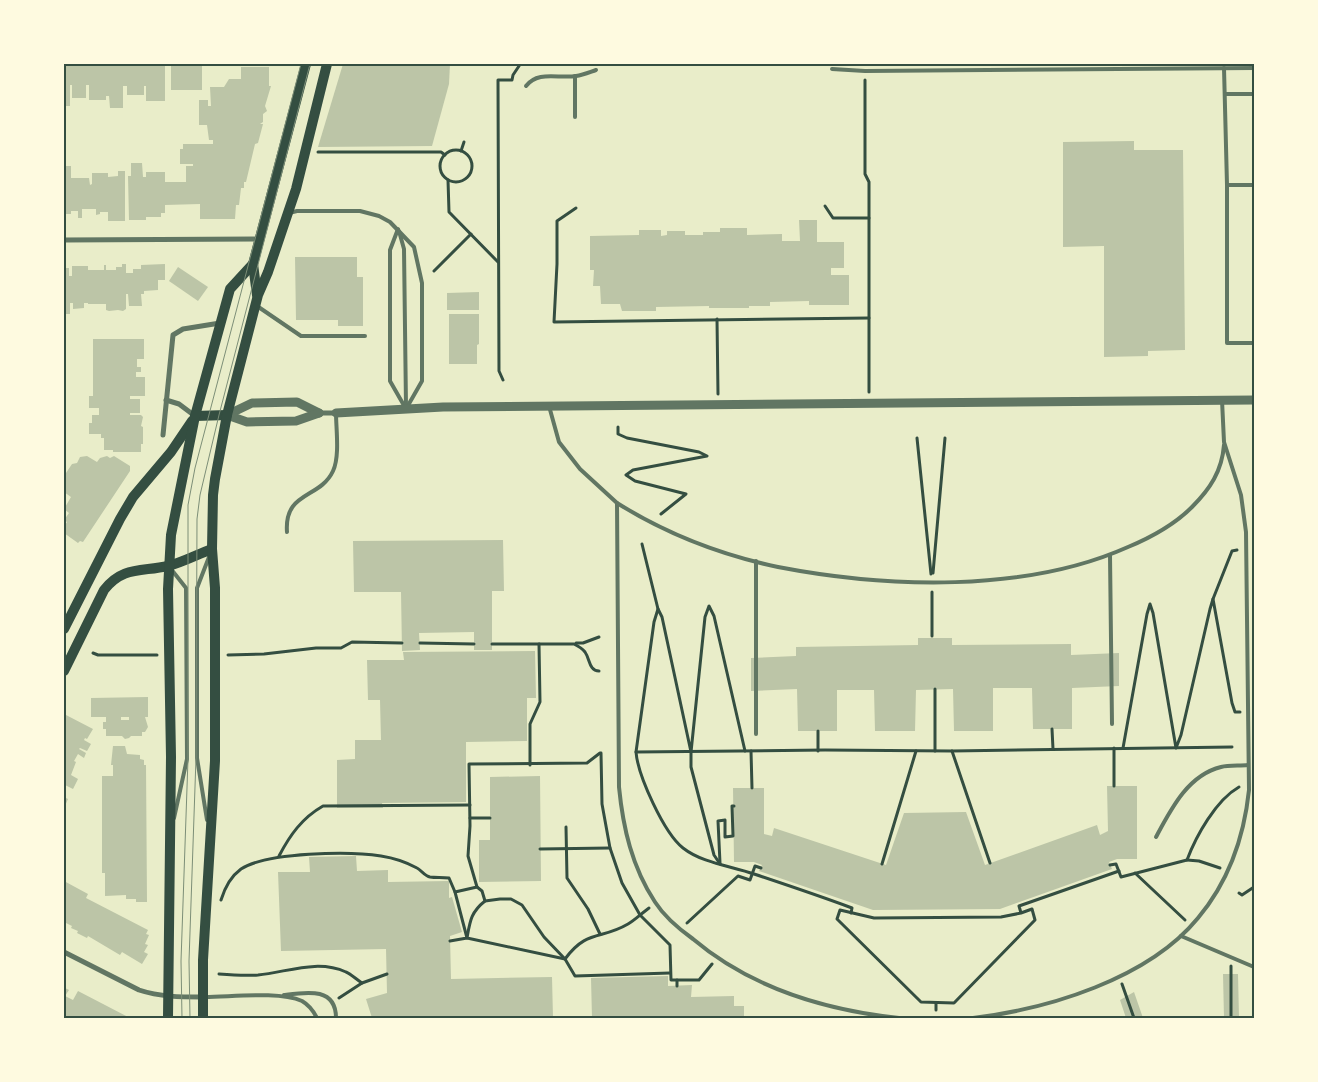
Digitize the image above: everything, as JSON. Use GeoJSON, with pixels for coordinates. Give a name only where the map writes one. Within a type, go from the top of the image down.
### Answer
{"type":"FeatureCollection","features":[{"type":"Feature","properties":{"kind":"main road"},"geometry":{"type":"LineString","coordinates":[[256,300],[254,264],[306,64]]}},
{"type":"Feature","properties":{"kind":"main road"},"geometry":{"type":"LineString","coordinates":[[203,1018],[205,927],[215,761],[213,495],[227,414],[256,300],[268,272],[296,189],[327,64]]}},
{"type":"Feature","properties":{"kind":"main road"},"geometry":{"type":"LineString","coordinates":[[168,1018],[171,711],[168,566],[175,510],[195,416],[220,323],[230,288],[254,264]]}},
{"type":"Feature","properties":{"kind":"main road"},"geometry":{"type":"LineString","coordinates":[[195,416],[227,414]]}},
{"type":"Feature","properties":{"kind":"main road"},"geometry":{"type":"LineString","coordinates":[[64,630],[133,497],[171,452],[195,416]]}},
{"type":"Feature","properties":{"kind":"main road"},"geometry":{"type":"LineString","coordinates":[[64,671],[104,590],[112,580],[137,569],[168,566],[212,549]]}},
{"type":"Feature","properties":{"kind":"street"},"geometry":{"type":"LineString","coordinates":[[64,240],[260,239]]}},
{"type":"Feature","properties":{"kind":"street"},"geometry":{"type":"LineString","coordinates":[[164,435],[173,335],[183,329],[220,323]]}},
{"type":"Feature","properties":{"kind":"street"},"geometry":{"type":"LineString","coordinates":[[166,400],[179,404],[195,416]]}},
{"type":"Feature","properties":{"kind":"street"},"geometry":{"type":"LineString","coordinates":[[227,414],[247,422],[296,421],[319,413],[444,407],[1254,400]]}},
{"type":"Feature","properties":{"kind":"street"},"geometry":{"type":"LineString","coordinates":[[227,414],[252,403],[297,402],[319,413]]}},
{"type":"Feature","properties":{"kind":"street"},"geometry":{"type":"LineString","coordinates":[[64,952],[139,990],[151,994],[203,997]]}},
{"type":"Feature","properties":{"kind":"lane"},"geometry":{"type":"LineString","coordinates":[[1224,68],[1228,343],[1254,343]]}},
{"type":"Feature","properties":{"kind":"lane"},"geometry":{"type":"LineString","coordinates":[[832,69],[865,71],[1254,68]]}},
{"type":"Feature","properties":{"kind":"lane"},"geometry":{"type":"LineString","coordinates":[[526,86],[530,80],[536,77],[575,76],[596,70]]}},
{"type":"Feature","properties":{"kind":"lane"},"geometry":{"type":"LineString","coordinates":[[575,76],[575,117]]}},
{"type":"Feature","properties":{"kind":"lane"},"geometry":{"type":"LineString","coordinates":[[1225,94],[1254,94]]}},
{"type":"Feature","properties":{"kind":"lane"},"geometry":{"type":"LineString","coordinates":[[1227,185],[1254,185]]}},
{"type":"Feature","properties":{"kind":"lane"},"geometry":{"type":"LineString","coordinates":[[287,214],[297,211],[360,211],[379,216],[390,222],[414,247],[422,283],[422,381],[406,409]]}},
{"type":"Feature","properties":{"kind":"lane"},"geometry":{"type":"LineString","coordinates":[[398,229],[390,250],[390,381],[406,409]]}},
{"type":"Feature","properties":{"kind":"lane"},"geometry":{"type":"LineString","coordinates":[[398,229],[404,250],[406,409]]}},
{"type":"Feature","properties":{"kind":"lane"},"geometry":{"type":"LineString","coordinates":[[256,300],[301,336],[365,336]]}},
{"type":"Feature","properties":{"kind":"lane"},"geometry":{"type":"LineString","coordinates":[[549,406],[559,442],[580,469],[617,503],[655,525],[713,548],[756,561],[835,576],[932,582],[1024,576],[1056,570],[1110,554],[1142,541],[1164,529],[1184,515],[1201,498],[1215,478],[1223,458],[1222,400]]}},
{"type":"Feature","properties":{"kind":"lane"},"geometry":{"type":"LineString","coordinates":[[287,532],[286,520],[289,512],[294,505],[327,480],[336,463],[336,413]]}},
{"type":"Feature","properties":{"kind":"lane"},"geometry":{"type":"LineString","coordinates":[[973,1018],[999,1015],[1083,992],[1119,976],[1155,956],[1199,918],[1228,870],[1239,843],[1246,818],[1249,782],[1246,523],[1241,495],[1224,442]]}},
{"type":"Feature","properties":{"kind":"lane"},"geometry":{"type":"LineString","coordinates":[[617,503],[619,787],[622,819],[630,849],[643,880],[656,903],[680,929],[716,958],[756,981],[787,994],[845,1010],[899,1018]]}},
{"type":"Feature","properties":{"kind":"lane"},"geometry":{"type":"LineString","coordinates":[[211,842],[197,758],[197,588],[212,549]]}},
{"type":"Feature","properties":{"kind":"lane"},"geometry":{"type":"LineString","coordinates":[[1110,554],[1112,724]]}},
{"type":"Feature","properties":{"kind":"lane"},"geometry":{"type":"LineString","coordinates":[[756,561],[756,734]]}},
{"type":"Feature","properties":{"kind":"lane"},"geometry":{"type":"LineString","coordinates":[[168,566],[186,588],[187,759],[170,838]]}},
{"type":"Feature","properties":{"kind":"lane"},"geometry":{"type":"LineString","coordinates":[[1156,837],[1181,795],[1198,778],[1221,767],[1248,765]]}},
{"type":"Feature","properties":{"kind":"lane"},"geometry":{"type":"LineString","coordinates":[[1180,936],[1254,967]]}},
{"type":"Feature","properties":{"kind":"lane"},"geometry":{"type":"LineString","coordinates":[[203,997],[316,993],[326,996],[332,1002],[336,1011],[336,1018]]}},
{"type":"Feature","properties":{"kind":"lane"},"geometry":{"type":"LineString","coordinates":[[273,996],[290,997],[304,1002],[317,1018]]}},
{"type":"Feature","properties":{"kind":"path"},"geometry":{"type":"LineString","coordinates":[[503,380],[499,371],[498,80],[512,80],[519,66]]}},
{"type":"Feature","properties":{"kind":"path"},"geometry":{"type":"LineString","coordinates":[[865,71],[865,174],[869,182],[869,403]]}},
{"type":"Feature","properties":{"kind":"path"},"geometry":{"type":"LineString","coordinates":[[461,151],[464,142]]}},
{"type":"Feature","properties":{"kind":"path"},"geometry":{"type":"LineString","coordinates":[[457,150],[465,152],[471,158],[470,174],[464,180],[456,182],[448,180],[442,174],[440,165],[442,157],[445,155],[457,150]]}},
{"type":"Feature","properties":{"kind":"path"},"geometry":{"type":"LineString","coordinates":[[317,152],[441,152],[445,155]]}},
{"type":"Feature","properties":{"kind":"path"},"geometry":{"type":"LineString","coordinates":[[448,180],[449,212],[499,262]]}},
{"type":"Feature","properties":{"kind":"path"},"geometry":{"type":"LineString","coordinates":[[825,206],[833,218],[869,218]]}},
{"type":"Feature","properties":{"kind":"path"},"geometry":{"type":"LineString","coordinates":[[576,208],[556,221],[557,264],[554,322],[869,318]]}},
{"type":"Feature","properties":{"kind":"path"},"geometry":{"type":"LineString","coordinates":[[434,271],[471,234]]}},
{"type":"Feature","properties":{"kind":"path"},"geometry":{"type":"LineString","coordinates":[[717,319],[718,404]]}},
{"type":"Feature","properties":{"kind":"path"},"geometry":{"type":"LineString","coordinates":[[618,427],[618,434],[627,438],[699,452],[707,456],[633,470],[626,475],[635,481],[686,494],[661,514]]}},
{"type":"Feature","properties":{"kind":"path"},"geometry":{"type":"LineString","coordinates":[[917,438],[932,582]]}},
{"type":"Feature","properties":{"kind":"path"},"geometry":{"type":"LineString","coordinates":[[932,582],[945,438]]}},
{"type":"Feature","properties":{"kind":"path"},"geometry":{"type":"LineString","coordinates":[[642,544],[658,609],[662,617],[690,752]]}},
{"type":"Feature","properties":{"kind":"path"},"geometry":{"type":"LineString","coordinates":[[1176,748],[1181,735],[1210,609],[1232,551],[1239,550]]}},
{"type":"Feature","properties":{"kind":"path"},"geometry":{"type":"LineString","coordinates":[[1214,599],[1232,703],[1235,712],[1248,712]]}},
{"type":"Feature","properties":{"kind":"path"},"geometry":{"type":"LineString","coordinates":[[932,601],[932,636]]}},
{"type":"Feature","properties":{"kind":"path"},"geometry":{"type":"LineString","coordinates":[[1124,748],[1150,604],[1176,748]]}},
{"type":"Feature","properties":{"kind":"path"},"geometry":{"type":"LineString","coordinates":[[720,864],[714,855],[690,767],[705,617],[709,606],[714,616],[745,751]]}},
{"type":"Feature","properties":{"kind":"path"},"geometry":{"type":"LineString","coordinates":[[658,609],[654,622],[636,752],[637,763],[650,795],[673,838],[692,854],[753,873],[852,908],[851,914]]}},
{"type":"Feature","properties":{"kind":"path"},"geometry":{"type":"LineString","coordinates":[[492,644],[574,644],[584,643],[599,637]]}},
{"type":"Feature","properties":{"kind":"path"},"geometry":{"type":"LineString","coordinates":[[264,654],[340,648],[352,642],[402,643]]}},
{"type":"Feature","properties":{"kind":"path"},"geometry":{"type":"LineString","coordinates":[[420,643],[474,644]]}},
{"type":"Feature","properties":{"kind":"path"},"geometry":{"type":"LineString","coordinates":[[530,764],[530,724],[540,702],[539,644]]}},
{"type":"Feature","properties":{"kind":"path"},"geometry":{"type":"LineString","coordinates":[[574,644],[584,651],[592,669],[599,671]]}},
{"type":"Feature","properties":{"kind":"path"},"geometry":{"type":"LineString","coordinates":[[93,653],[98,655]]}},
{"type":"Feature","properties":{"kind":"path"},"geometry":{"type":"LineString","coordinates":[[935,689],[935,751]]}},
{"type":"Feature","properties":{"kind":"path"},"geometry":{"type":"LineString","coordinates":[[1052,729],[1053,749]]}},
{"type":"Feature","properties":{"kind":"path"},"geometry":{"type":"LineString","coordinates":[[818,731],[818,751]]}},
{"type":"Feature","properties":{"kind":"path"},"geometry":{"type":"LineString","coordinates":[[636,752],[916,752],[1232,747]]}},
{"type":"Feature","properties":{"kind":"path"},"geometry":{"type":"LineString","coordinates":[[1114,748],[1114,786]]}},
{"type":"Feature","properties":{"kind":"path"},"geometry":{"type":"LineString","coordinates":[[751,751],[752,788]]}},
{"type":"Feature","properties":{"kind":"path"},"geometry":{"type":"LineString","coordinates":[[952,751],[990,863]]}},
{"type":"Feature","properties":{"kind":"path"},"geometry":{"type":"LineString","coordinates":[[882,864],[916,752]]}},
{"type":"Feature","properties":{"kind":"path"},"geometry":{"type":"LineString","coordinates":[[486,902],[482,891],[477,887],[468,856],[470,818],[469,764],[587,763],[601,753],[602,804],[610,848],[622,883],[640,915],[670,945],[671,980],[699,980],[716,958]]}},
{"type":"Feature","properties":{"kind":"path"},"geometry":{"type":"LineString","coordinates":[[1187,860],[1190,851],[1219,803],[1230,792],[1249,782]]}},
{"type":"Feature","properties":{"kind":"path"},"geometry":{"type":"LineString","coordinates":[[278,856],[295,829],[310,813],[323,806],[470,805]]}},
{"type":"Feature","properties":{"kind":"path"},"geometry":{"type":"LineString","coordinates":[[720,864],[718,821],[725,820],[725,837],[733,836],[732,806],[734,806]]}},
{"type":"Feature","properties":{"kind":"path"},"geometry":{"type":"LineString","coordinates":[[470,818],[490,818]]}},
{"type":"Feature","properties":{"kind":"path"},"geometry":{"type":"LineString","coordinates":[[566,827],[567,878],[588,909],[600,934]]}},
{"type":"Feature","properties":{"kind":"path"},"geometry":{"type":"LineString","coordinates":[[540,849],[610,848]]}},
{"type":"Feature","properties":{"kind":"path"},"geometry":{"type":"LineString","coordinates":[[219,905],[227,882],[241,869],[256,862],[278,856],[360,854],[381,856],[402,861],[419,869],[428,877],[449,878],[455,892],[467,938]]}},
{"type":"Feature","properties":{"kind":"path"},"geometry":{"type":"LineString","coordinates":[[1110,866],[1116,864],[1121,878],[1187,860],[1199,861],[1214,866]]}},
{"type":"Feature","properties":{"kind":"path"},"geometry":{"type":"LineString","coordinates":[[687,923],[738,876],[750,880],[755,866],[761,868]]}},
{"type":"Feature","properties":{"kind":"path"},"geometry":{"type":"LineString","coordinates":[[1021,913],[1019,906],[1119,871]]}},
{"type":"Feature","properties":{"kind":"path"},"geometry":{"type":"LineString","coordinates":[[1135,873],[1182,917]]}},
{"type":"Feature","properties":{"kind":"path"},"geometry":{"type":"LineString","coordinates":[[455,892],[477,887]]}},
{"type":"Feature","properties":{"kind":"path"},"geometry":{"type":"LineString","coordinates":[[1239,893],[1242,895],[1254,887]]}},
{"type":"Feature","properties":{"kind":"path"},"geometry":{"type":"LineString","coordinates":[[467,938],[471,918],[476,908],[486,902],[511,899],[522,905],[544,937],[565,960],[575,976],[670,973]]}},
{"type":"Feature","properties":{"kind":"path"},"geometry":{"type":"LineString","coordinates":[[1032,909],[1035,920],[954,1003],[921,1002],[837,919],[840,910],[874,918],[1001,917],[1021,913],[1032,909]]}},
{"type":"Feature","properties":{"kind":"path"},"geometry":{"type":"LineString","coordinates":[[565,960],[578,943],[586,938],[627,925],[640,915]]}},
{"type":"Feature","properties":{"kind":"path"},"geometry":{"type":"LineString","coordinates":[[450,941],[467,938],[565,960]]}},
{"type":"Feature","properties":{"kind":"path"},"geometry":{"type":"LineString","coordinates":[[1231,957],[1231,1018]]}},
{"type":"Feature","properties":{"kind":"path"},"geometry":{"type":"LineString","coordinates":[[219,974],[256,975],[303,967],[324,966],[347,972],[362,983]]}},
{"type":"Feature","properties":{"kind":"path"},"geometry":{"type":"LineString","coordinates":[[332,1002],[362,983],[387,974]]}},
{"type":"Feature","properties":{"kind":"path"},"geometry":{"type":"LineString","coordinates":[[1119,976],[1133,1018]]}},
{"type":"Feature","properties":{"kind":"path"},"geometry":{"type":"LineString","coordinates":[[677,980],[677,986]]}},
{"type":"Feature","properties":{"kind":"path"},"geometry":{"type":"LineString","coordinates":[[936,1003],[936,1010]]}},
{"type":"Feature","properties":{"kind":"building"},"geometry":{"type":"Polygon","coordinates":[[[64,64],[165,64],[165,101],[146,101],[146,86],[144,86],[144,95],[127,95],[127,86],[123,86],[123,108],[110,108],[109,96],[106,96],[106,100],[89,100],[89,85],[86,85],[86,98],[72,98],[72,85],[70,85],[70,106],[64,106],[64,64]]]}},
{"type":"Feature","properties":{"kind":"building"},"geometry":{"type":"Polygon","coordinates":[[[171,64],[202,64],[202,90],[171,90],[171,64]]]}},
{"type":"Feature","properties":{"kind":"building"},"geometry":{"type":"Polygon","coordinates":[[[343,64],[450,64],[449,84],[432,146],[318,147],[343,64]]]}},
{"type":"Feature","properties":{"kind":"building"},"geometry":{"type":"Polygon","coordinates":[[[241,67],[269,67],[269,86],[271,86],[265,106],[267,111],[263,114],[263,122],[260,124],[263,124],[258,143],[255,144],[244,188],[241,188],[239,205],[236,205],[235,219],[200,219],[200,204],[165,205],[165,213],[161,213],[161,217],[146,217],[146,220],[129,220],[128,176],[131,176],[131,163],[142,163],[143,177],[146,177],[146,172],[165,172],[165,182],[186,182],[186,166],[193,166],[193,164],[180,164],[180,149],[183,149],[183,144],[213,144],[213,140],[209,140],[207,125],[199,125],[199,100],[208,100],[208,106],[211,106],[210,87],[224,87],[229,79],[241,79],[241,67]]]}},
{"type":"Feature","properties":{"kind":"building"},"geometry":{"type":"Polygon","coordinates":[[[1134,141],[1134,150],[1183,150],[1185,350],[1148,351],[1148,356],[1104,357],[1104,246],[1063,247],[1063,142],[1134,141]]]}},
{"type":"Feature","properties":{"kind":"building"},"geometry":{"type":"Polygon","coordinates":[[[64,166],[71,166],[71,178],[89,178],[90,185],[92,184],[92,173],[108,173],[108,177],[118,176],[118,171],[125,171],[125,221],[108,221],[108,212],[100,212],[100,214],[96,215],[96,209],[82,209],[82,218],[78,218],[78,211],[64,214],[64,166]]]}},
{"type":"Feature","properties":{"kind":"building"},"geometry":{"type":"Polygon","coordinates":[[[799,220],[817,220],[817,242],[844,242],[844,268],[831,268],[831,275],[849,275],[849,305],[809,305],[809,301],[770,302],[770,306],[749,306],[749,308],[709,308],[709,306],[656,307],[656,311],[622,311],[620,304],[601,304],[600,286],[593,286],[594,270],[590,270],[590,236],[639,235],[639,230],[661,230],[661,236],[667,235],[667,231],[685,231],[685,235],[703,235],[703,232],[720,232],[720,228],[747,228],[747,235],[782,234],[782,241],[800,241],[799,220]]]}},
{"type":"Feature","properties":{"kind":"building"},"geometry":{"type":"Polygon","coordinates":[[[295,257],[357,257],[357,277],[363,277],[363,326],[338,326],[338,320],[296,320],[295,257]]]}},
{"type":"Feature","properties":{"kind":"building"},"geometry":{"type":"Polygon","coordinates":[[[122,264],[126,264],[126,273],[133,273],[133,269],[141,269],[141,265],[165,264],[165,280],[158,280],[158,290],[144,291],[144,294],[141,294],[142,306],[129,306],[128,294],[126,294],[126,309],[123,311],[109,311],[106,310],[106,304],[88,303],[84,303],[84,308],[73,309],[73,303],[70,303],[70,314],[64,314],[64,268],[69,268],[69,276],[72,276],[72,266],[88,266],[88,270],[104,270],[104,265],[106,265],[106,270],[116,270],[116,267],[122,267],[122,264]]]}},
{"type":"Feature","properties":{"kind":"building"},"geometry":{"type":"Polygon","coordinates":[[[178,267],[208,287],[198,301],[169,281],[178,267]]]}},
{"type":"Feature","properties":{"kind":"building"},"geometry":{"type":"Polygon","coordinates":[[[479,292],[479,310],[447,310],[447,293],[479,292]]]}},
{"type":"Feature","properties":{"kind":"building"},"geometry":{"type":"Polygon","coordinates":[[[449,314],[479,314],[477,364],[449,364],[449,314]]]}},
{"type":"Feature","properties":{"kind":"building"},"geometry":{"type":"Polygon","coordinates":[[[93,339],[144,339],[144,359],[137,359],[137,367],[141,367],[141,372],[136,372],[136,377],[145,377],[145,396],[130,396],[130,399],[140,399],[140,413],[130,413],[130,415],[141,415],[143,417],[141,426],[143,427],[143,444],[141,444],[141,452],[113,452],[113,450],[104,450],[104,438],[101,438],[101,434],[89,434],[89,423],[92,423],[92,415],[99,415],[99,408],[89,408],[89,396],[93,396],[93,339]]]}},
{"type":"Feature","properties":{"kind":"building"},"geometry":{"type":"Polygon","coordinates":[[[87,456],[97,462],[100,458],[114,456],[130,466],[130,471],[83,542],[80,541],[78,543],[64,533],[64,527],[67,522],[64,520],[69,513],[64,509],[71,497],[64,492],[64,476],[72,464],[77,463],[80,457],[87,456]]]}},
{"type":"Feature","properties":{"kind":"building"},"geometry":{"type":"Polygon","coordinates":[[[503,540],[504,591],[492,591],[492,650],[474,650],[474,632],[419,633],[420,650],[402,651],[401,592],[354,592],[353,541],[503,540]]]}},
{"type":"Feature","properties":{"kind":"building"},"geometry":{"type":"Polygon","coordinates":[[[918,638],[952,638],[952,645],[1071,644],[1071,655],[1119,653],[1119,686],[1072,688],[1072,729],[1033,729],[1032,688],[993,688],[993,731],[954,731],[953,689],[916,690],[915,731],[875,731],[874,690],[837,690],[837,731],[798,731],[797,689],[751,691],[751,658],[796,656],[796,647],[918,645],[918,638]]]}},
{"type":"Feature","properties":{"kind":"building"},"geometry":{"type":"Polygon","coordinates":[[[535,651],[536,698],[527,698],[527,741],[466,742],[466,802],[382,803],[383,808],[337,808],[337,760],[355,759],[355,740],[381,740],[380,700],[368,700],[367,660],[404,660],[403,652],[535,651]]]}},
{"type":"Feature","properties":{"kind":"building"},"geometry":{"type":"Polygon","coordinates":[[[148,697],[148,717],[145,717],[148,727],[145,732],[142,732],[142,736],[131,736],[125,739],[122,736],[106,736],[103,722],[106,722],[106,717],[91,717],[91,698],[148,697]],[[121,717],[121,720],[129,720],[129,717],[121,717]]]}},
{"type":"Feature","properties":{"kind":"building"},"geometry":{"type":"Polygon","coordinates":[[[66,715],[93,729],[87,739],[85,738],[84,740],[91,744],[87,751],[79,749],[86,753],[84,758],[78,754],[74,761],[76,762],[71,775],[78,779],[73,789],[65,785],[64,788],[64,720],[66,715]]]}},
{"type":"Feature","properties":{"kind":"building"},"geometry":{"type":"Polygon","coordinates":[[[113,746],[125,746],[127,754],[140,755],[140,759],[144,760],[144,765],[146,765],[147,902],[136,902],[136,899],[126,899],[126,895],[105,896],[105,873],[102,873],[102,776],[113,776],[113,765],[111,765],[113,746]]]}},
{"type":"Feature","properties":{"kind":"building"},"geometry":{"type":"Polygon","coordinates":[[[540,776],[541,881],[479,882],[479,840],[490,840],[490,777],[540,776]]]}},
{"type":"Feature","properties":{"kind":"building"},"geometry":{"type":"Polygon","coordinates":[[[1107,786],[1137,786],[1137,859],[1117,859],[1109,862],[1112,869],[1000,909],[873,910],[759,871],[762,865],[754,862],[734,862],[733,788],[764,788],[764,834],[772,836],[774,828],[886,865],[904,813],[966,812],[985,865],[1097,825],[1100,835],[1108,831],[1107,786]]]}},
{"type":"Feature","properties":{"kind":"building"},"geometry":{"type":"Polygon","coordinates":[[[64,797],[68,799],[64,808],[64,797]]]}},
{"type":"Feature","properties":{"kind":"building"},"geometry":{"type":"Polygon","coordinates":[[[356,856],[357,871],[388,870],[388,882],[449,881],[449,898],[452,897],[462,932],[450,936],[451,979],[552,977],[553,1018],[372,1018],[366,999],[387,993],[386,949],[281,951],[278,872],[310,872],[309,857],[356,856]]]}},
{"type":"Feature","properties":{"kind":"building"},"geometry":{"type":"Polygon","coordinates":[[[64,881],[88,894],[86,898],[148,930],[146,934],[149,935],[145,944],[148,945],[144,952],[148,954],[142,964],[122,952],[120,955],[88,936],[87,938],[77,933],[78,931],[64,922],[64,881]]]}},
{"type":"Feature","properties":{"kind":"building"},"geometry":{"type":"Polygon","coordinates":[[[1223,974],[1238,974],[1239,1018],[1224,1018],[1223,974]]]}},
{"type":"Feature","properties":{"kind":"building"},"geometry":{"type":"Polygon","coordinates":[[[668,976],[668,986],[692,985],[691,997],[734,996],[734,1006],[744,1006],[744,1018],[592,1018],[591,978],[668,976]]]}},
{"type":"Feature","properties":{"kind":"building"},"geometry":{"type":"Polygon","coordinates":[[[65,988],[69,990],[65,996],[73,1000],[78,991],[130,1018],[64,1018],[65,988]]]}},
{"type":"Feature","properties":{"kind":"building"},"geometry":{"type":"Polygon","coordinates":[[[1134,992],[1143,1018],[1126,1018],[1120,1000],[1134,992]]]}},
{"type":"Feature","properties":{"kind":"tram line"},"geometry":{"type":"LineString","coordinates":[[182,1018],[181,961],[188,759],[188,505],[195,468],[301,64]]}},
{"type":"Feature","properties":{"kind":"tram line"},"geometry":{"type":"LineString","coordinates":[[190,1018],[189,961],[196,758],[197,519],[200,495],[310,64]]}}]}
